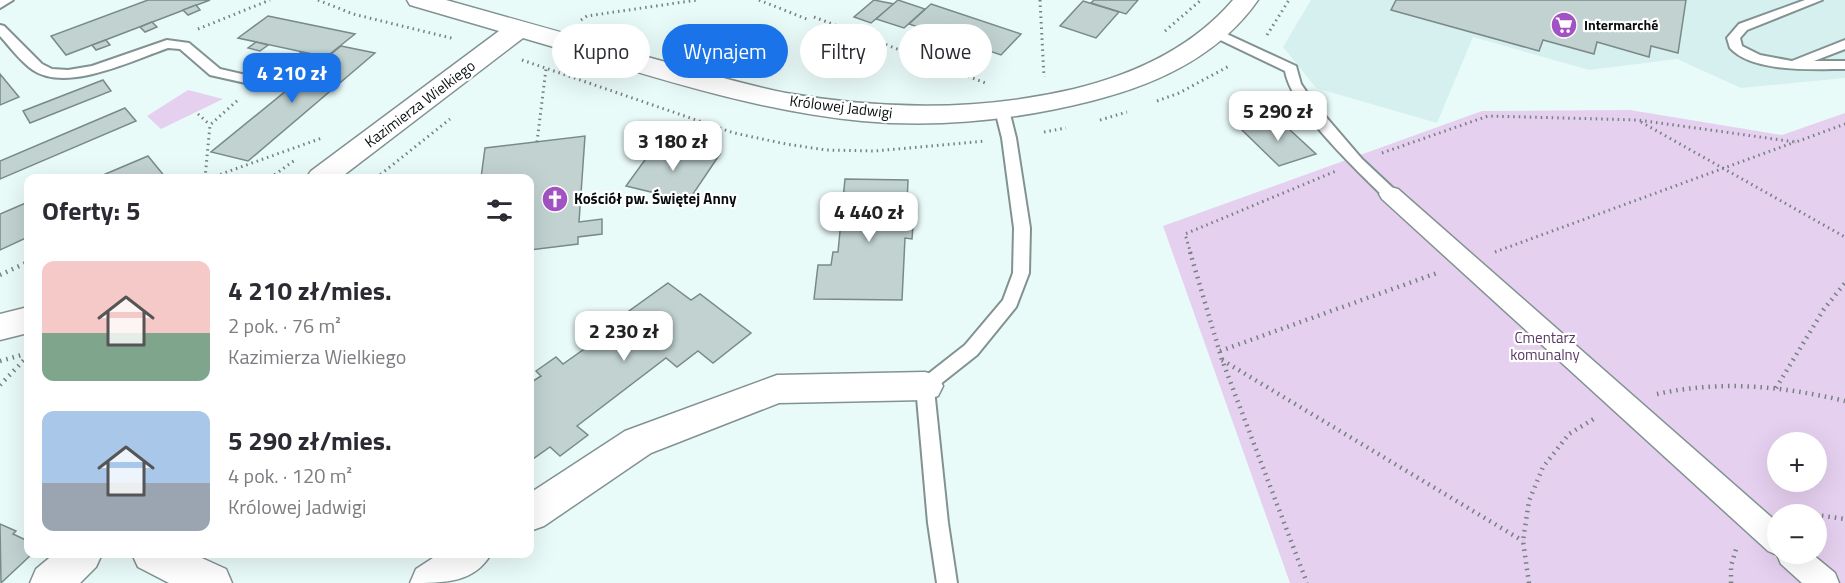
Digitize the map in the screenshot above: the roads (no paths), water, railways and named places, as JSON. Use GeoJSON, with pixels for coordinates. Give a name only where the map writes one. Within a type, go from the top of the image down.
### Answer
{"type":"FeatureCollection","features":[{"type":"Feature","properties":{"kind":"street","name":"Królowej Jadwigi"},"geometry":{"type":"LineString","coordinates":[[419,0],[727,87],[795,103],[893,115],[942,115],[1053,103],[1137,79],[1177,60],[1216,33],[1246,0]]}},
{"type":"Feature","properties":{"kind":"street","name":"Kazimierza Wielkiego"},"geometry":{"type":"LineString","coordinates":[[326,174],[518,29]]}},
{"type":"Feature","properties":{"kind":"street"},"geometry":{"type":"LineString","coordinates":[[1390,194],[1767,532]]}},
{"type":"Feature","properties":{"kind":"street"},"geometry":{"type":"LineString","coordinates":[[0,327],[24,321]]}},
{"type":"Feature","properties":{"kind":"street"},"geometry":{"type":"LineString","coordinates":[[534,511],[638,442],[777,389],[925,386]]}},
{"type":"Feature","properties":{"kind":"street"},"geometry":{"type":"LineString","coordinates":[[51,583],[78,558]]}},
{"type":"Feature","properties":{"kind":"street"},"geometry":{"type":"LineString","coordinates":[[160,558],[211,583]]}},
{"type":"Feature","properties":{"kind":"street"},"geometry":{"type":"LineString","coordinates":[[431,583],[465,558]]}},
{"type":"Feature","properties":{"kind":"street"},"geometry":{"type":"LineString","coordinates":[[1802,564],[1824,583]]}},
{"type":"Feature","properties":{"kind":"lane"},"geometry":{"type":"LineString","coordinates":[[0,4],[8,0]]}},
{"type":"Feature","properties":{"kind":"lane"},"geometry":{"type":"LineString","coordinates":[[1816,0],[1743,27],[1733,38],[1736,48],[1756,58],[1793,64],[1845,64]]}},
{"type":"Feature","properties":{"kind":"lane"},"geometry":{"type":"LineString","coordinates":[[0,30],[37,67],[50,73],[68,74],[94,70],[156,46],[167,44],[184,46],[215,72],[258,82]]}},
{"type":"Feature","properties":{"kind":"lane"},"geometry":{"type":"LineString","coordinates":[[1216,33],[1292,69],[1294,84],[1309,106],[1350,155],[1390,194]]}},
{"type":"Feature","properties":{"kind":"lane"},"geometry":{"type":"LineString","coordinates":[[1793,64],[1845,44]]}},
{"type":"Feature","properties":{"kind":"lane"},"geometry":{"type":"LineString","coordinates":[[947,583],[938,523],[925,386],[971,350],[1010,303],[1021,273],[1022,228],[1009,138],[1002,110]]}},
{"type":"Feature","properties":{"kind":"place","name":"Intermarché"},"geometry":{"type":"Point","coordinates":[1564,25]}},
{"type":"Feature","properties":{"kind":"place","name":"Kościół pw. Świętej Anny"},"geometry":{"type":"Point","coordinates":[555,199]}},
{"type":"Feature","properties":{"kind":"park label","name":"Cmentarz komunalny"},"geometry":{"type":"Point","coordinates":[1545,346]}}]}
